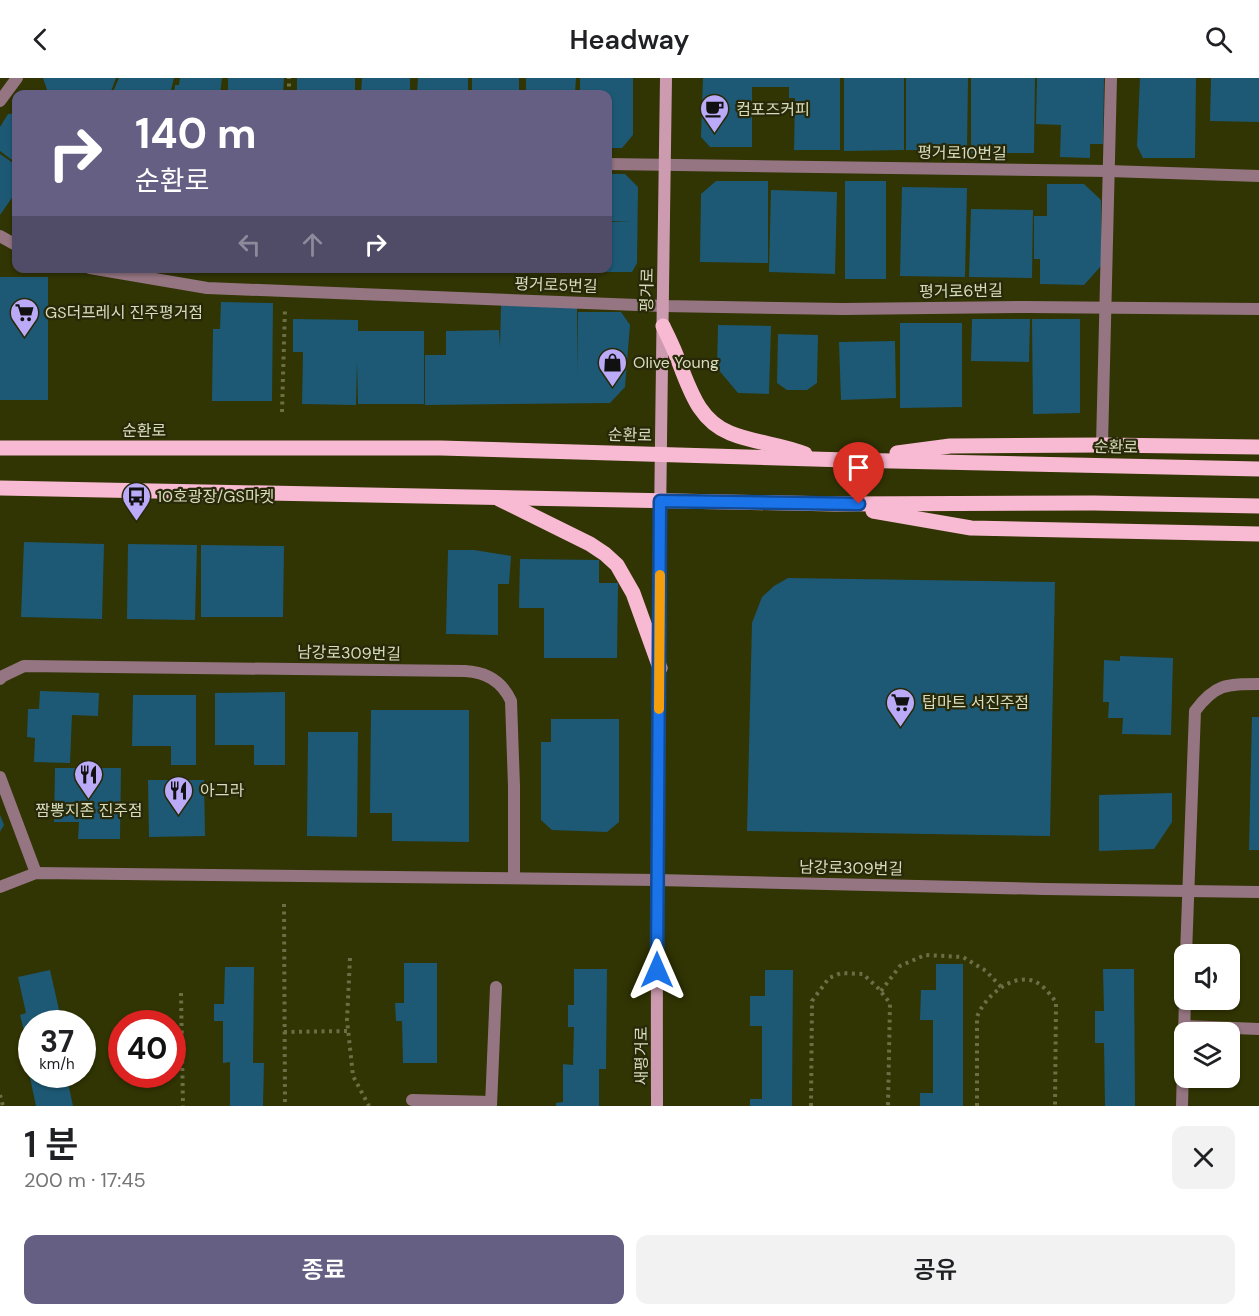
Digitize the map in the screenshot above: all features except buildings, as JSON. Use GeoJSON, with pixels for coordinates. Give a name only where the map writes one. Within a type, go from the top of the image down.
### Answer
{"type":"FeatureCollection","features":[{"type":"Feature","properties":{"kind":"main road"},"geometry":{"type":"LineString","coordinates":[[663,326],[692,396],[700,410],[714,423],[731,434],[791,448],[819,459]]}},
{"type":"Feature","properties":{"kind":"main road"},"geometry":{"type":"LineString","coordinates":[[847,460],[950,446],[1259,447]]}},
{"type":"Feature","properties":{"kind":"main road","name":"순환로"},"geometry":{"type":"LineString","coordinates":[[0,448],[441,448],[1259,469]]}},
{"type":"Feature","properties":{"kind":"main road"},"geometry":{"type":"LineString","coordinates":[[0,488],[835,504],[1094,503],[1259,506]]}},
{"type":"Feature","properties":{"kind":"main road"},"geometry":{"type":"LineString","coordinates":[[497,498],[590,544],[617,565],[633,593],[660,668]]}},
{"type":"Feature","properties":{"kind":"main road"},"geometry":{"type":"LineString","coordinates":[[835,504],[971,528],[1259,534]]}},
{"type":"Feature","properties":{"kind":"street"},"geometry":{"type":"LineString","coordinates":[[6,93],[17,78]]}},
{"type":"Feature","properties":{"kind":"street","name":"평거로"},"geometry":{"type":"LineString","coordinates":[[660,501],[666,78]]}},
{"type":"Feature","properties":{"kind":"street"},"geometry":{"type":"LineString","coordinates":[[1102,445],[1111,78]]}},
{"type":"Feature","properties":{"kind":"street","name":"평거로10번길"},"geometry":{"type":"LineString","coordinates":[[612,164],[1108,171],[1259,176]]}},
{"type":"Feature","properties":{"kind":"street","name":"평거로5번길"},"geometry":{"type":"LineString","coordinates":[[119,273],[207,288],[663,306]]}},
{"type":"Feature","properties":{"kind":"street","name":"평거로6번길"},"geometry":{"type":"LineString","coordinates":[[663,306],[843,309],[1259,309]]}},
{"type":"Feature","properties":{"kind":"street","name":"새평거로"},"geometry":{"type":"LineString","coordinates":[[657,1106],[660,501]]}},
{"type":"Feature","properties":{"kind":"street","name":"남강로309번길"},"geometry":{"type":"LineString","coordinates":[[0,679],[24,666],[465,671],[486,675],[506,689],[511,701],[514,878]]}},
{"type":"Feature","properties":{"kind":"street"},"geometry":{"type":"LineString","coordinates":[[1186,944],[1195,711],[1217,688],[1232,684],[1259,684]]}},
{"type":"Feature","properties":{"kind":"street"},"geometry":{"type":"LineString","coordinates":[[0,777],[36,873]]}},
{"type":"Feature","properties":{"kind":"street","name":"남강로309번길"},"geometry":{"type":"LineString","coordinates":[[0,886],[36,873],[657,880],[1259,892]]}},
{"type":"Feature","properties":{"kind":"street"},"geometry":{"type":"LineString","coordinates":[[412,1100],[491,1104],[496,987]]}},
{"type":"Feature","properties":{"kind":"street"},"geometry":{"type":"LineString","coordinates":[[1240,1028],[1259,1029]]}},
{"type":"Feature","properties":{"kind":"street"},"geometry":{"type":"LineString","coordinates":[[1182,1088],[1182,1106]]}},
{"type":"Feature","properties":{"kind":"path"},"geometry":{"type":"LineString","coordinates":[[282,412],[286,291]]}},
{"type":"Feature","properties":{"kind":"path"},"geometry":{"type":"LineString","coordinates":[[284,904],[285,1106]]}},
{"type":"Feature","properties":{"kind":"path"},"geometry":{"type":"LineString","coordinates":[[881,991],[900,966],[925,955],[963,957],[986,971],[1002,988]]}},
{"type":"Feature","properties":{"kind":"path"},"geometry":{"type":"LineString","coordinates":[[350,958],[347,1020],[353,1076],[369,1106]]}},
{"type":"Feature","properties":{"kind":"path"},"geometry":{"type":"LineString","coordinates":[[811,1106],[812,1001],[829,978],[841,973],[863,974],[890,1003],[888,1106]]}},
{"type":"Feature","properties":{"kind":"path"},"geometry":{"type":"LineString","coordinates":[[977,1106],[977,1017],[981,1006],[992,995],[1013,981],[1031,980],[1047,989],[1056,1002],[1055,1106]]}},
{"type":"Feature","properties":{"kind":"path"},"geometry":{"type":"LineString","coordinates":[[181,993],[183,1106]]}},
{"type":"Feature","properties":{"kind":"path"},"geometry":{"type":"LineString","coordinates":[[284,1032],[348,1031]]}},
{"type":"Feature","properties":{"kind":"path"},"geometry":{"type":"LineString","coordinates":[[0,1095],[3,1106]]}},
{"type":"Feature","properties":{"kind":"slow traffic"},"geometry":{"type":"LineString","coordinates":[[659,709],[660,575]]}},
{"type":"Feature","properties":{"kind":"place","name":"컴포즈커피"},"geometry":{"type":"Point","coordinates":[715,134]}},
{"type":"Feature","properties":{"kind":"place","name":"GS더프레시 진주평거점"},"geometry":{"type":"Point","coordinates":[24,338]}},
{"type":"Feature","properties":{"kind":"place","name":"Olive Young"},"geometry":{"type":"Point","coordinates":[612,388]}},
{"type":"Feature","properties":{"kind":"place","name":"10호광장/GS마켓"},"geometry":{"type":"Point","coordinates":[136,522]}},
{"type":"Feature","properties":{"kind":"place","name":"탑마트 서진주점"},"geometry":{"type":"Point","coordinates":[901,728]}},
{"type":"Feature","properties":{"kind":"place","name":"짬뽕지존 진주점"},"geometry":{"type":"Point","coordinates":[89,800]}},
{"type":"Feature","properties":{"kind":"place","name":"아그라"},"geometry":{"type":"Point","coordinates":[179,816]}},
{"type":"Feature","properties":{"kind":"route"},"geometry":{"type":"LineString","coordinates":[[657,970],[660,501],[859,504]]}}]}
